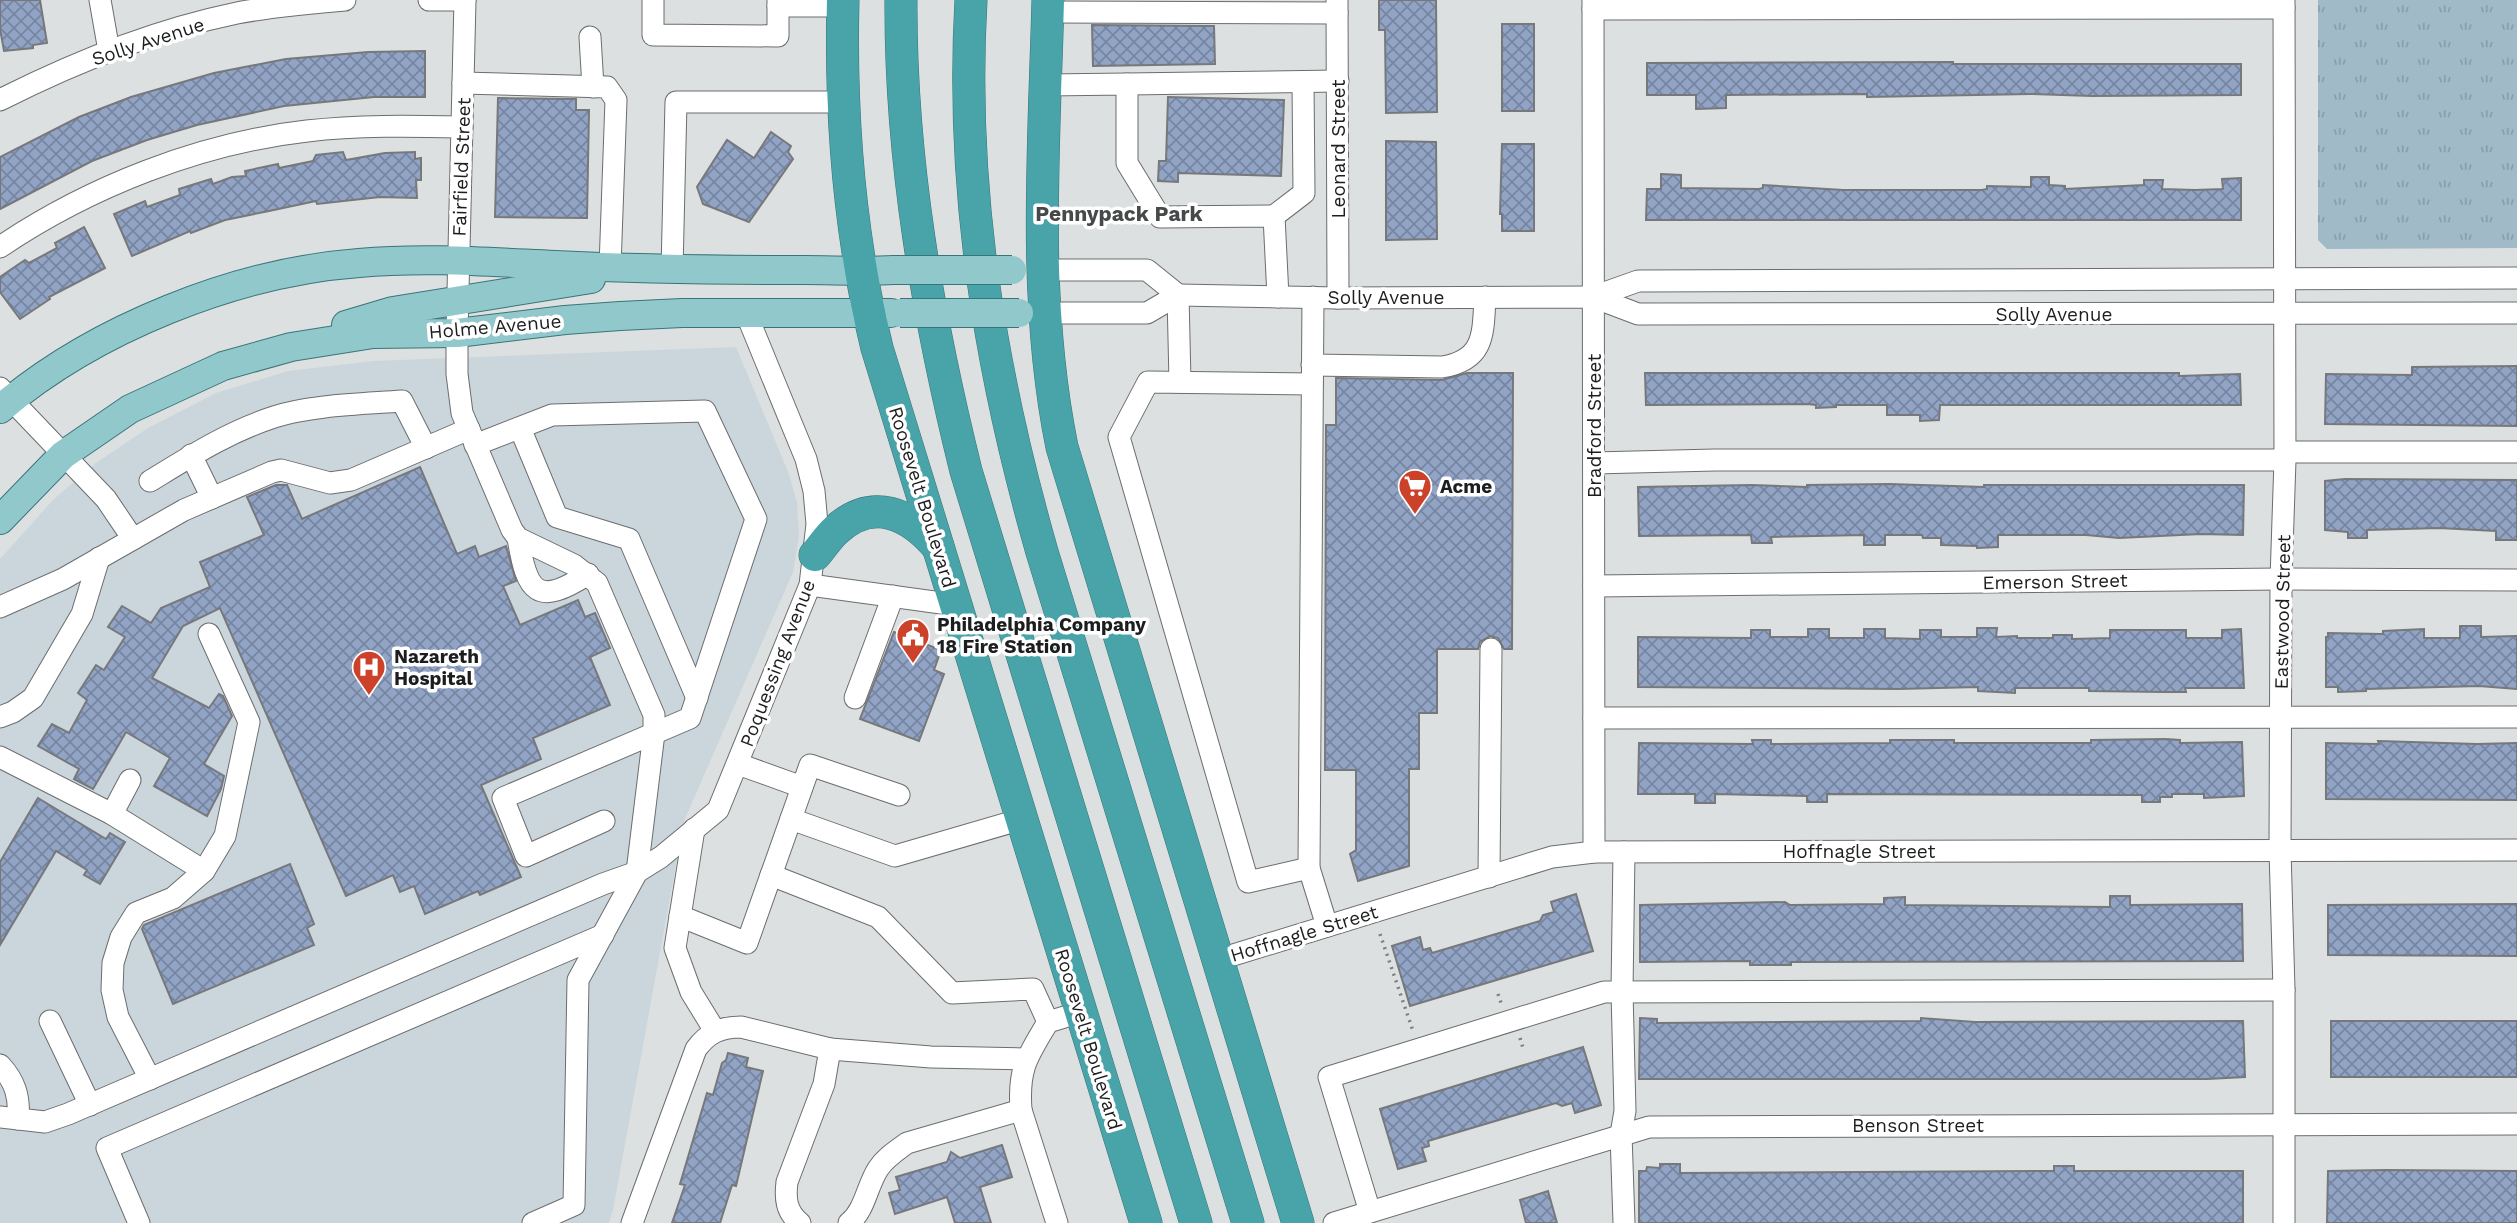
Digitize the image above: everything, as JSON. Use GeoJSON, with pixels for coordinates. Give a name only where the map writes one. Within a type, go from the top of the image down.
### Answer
{"type":"FeatureCollection","features":[{"type":"Feature","properties":{"kind":"highway"},"geometry":{"type":"LineString","coordinates":[[901,0],[910,162],[921,251],[947,397],[966,471],[1196,1223]]}},
{"type":"Feature","properties":{"kind":"highway"},"geometry":{"type":"LineString","coordinates":[[971,0],[968,97],[971,175],[980,266],[989,332],[1020,475],[1248,1223]]}},
{"type":"Feature","properties":{"kind":"highway","name":"Roosevelt Boulevard"},"geometry":{"type":"LineString","coordinates":[[843,3],[843,102],[847,171],[860,270],[869,313],[938,547],[1146,1223]]}},
{"type":"Feature","properties":{"kind":"highway"},"geometry":{"type":"LineString","coordinates":[[1048,6],[1044,270],[1032,313],[1068,468],[1298,1223]]}},
{"type":"Feature","properties":{"kind":"highway"},"geometry":{"type":"LineString","coordinates":[[812,570],[836,530],[862,514],[875,512],[902,516],[926,533],[938,547]]}},
{"type":"Feature","properties":{"kind":"main road"},"geometry":{"type":"LineString","coordinates":[[4,399],[87,349],[157,314],[230,287],[317,268],[359,262],[458,261],[661,269],[1044,270]]}},
{"type":"Feature","properties":{"kind":"main road"},"geometry":{"type":"LineString","coordinates":[[291,347],[355,322],[393,311],[661,269]]}},
{"type":"Feature","properties":{"kind":"main road","name":"Holme Avenue"},"geometry":{"type":"LineString","coordinates":[[0,520],[63,455],[130,409],[223,366],[291,347],[373,334],[457,333],[621,316],[1032,313]]}},
{"type":"Feature","properties":{"kind":"street"},"geometry":{"type":"LineString","coordinates":[[100,0],[110,51]]}},
{"type":"Feature","properties":{"kind":"street","name":"Solly Avenue"},"geometry":{"type":"LineString","coordinates":[[0,100],[44,78],[224,8],[345,0]]}},
{"type":"Feature","properties":{"kind":"street"},"geometry":{"type":"LineString","coordinates":[[429,0],[465,0]]}},
{"type":"Feature","properties":{"kind":"street","name":"Fairfield Street"},"geometry":{"type":"LineString","coordinates":[[465,0],[457,300],[457,374],[462,413],[512,530],[518,538],[526,577],[539,589],[556,592],[589,574]]}},
{"type":"Feature","properties":{"kind":"street"},"geometry":{"type":"LineString","coordinates":[[653,0],[653,35],[778,36],[778,3],[843,3]]}},
{"type":"Feature","properties":{"kind":"street"},"geometry":{"type":"LineString","coordinates":[[1593,5],[2284,4]]}},
{"type":"Feature","properties":{"kind":"street","name":"Eastwood Street"},"geometry":{"type":"LineString","coordinates":[[2284,4],[2285,456],[2281,579],[2280,850],[2284,990],[2284,1223]]}},
{"type":"Feature","properties":{"kind":"street","name":"Bradford Street"},"geometry":{"type":"LineString","coordinates":[[1593,5],[1594,852]]}},
{"type":"Feature","properties":{"kind":"street"},"geometry":{"type":"LineString","coordinates":[[1048,6],[1337,6]]}},
{"type":"Feature","properties":{"kind":"street","name":"Leonard Street"},"geometry":{"type":"LineString","coordinates":[[1337,6],[1338,298]]}},
{"type":"Feature","properties":{"kind":"street"},"geometry":{"type":"LineString","coordinates":[[590,37],[593,87]]}},
{"type":"Feature","properties":{"kind":"street"},"geometry":{"type":"LineString","coordinates":[[1046,85],[1338,81]]}},
{"type":"Feature","properties":{"kind":"street"},"geometry":{"type":"LineString","coordinates":[[1127,84],[1127,163],[1160,216],[1274,216],[1304,193],[1303,82]]}},
{"type":"Feature","properties":{"kind":"street"},"geometry":{"type":"LineString","coordinates":[[463,83],[607,87],[616,100],[610,267]]}},
{"type":"Feature","properties":{"kind":"street"},"geometry":{"type":"LineString","coordinates":[[661,269],[676,103],[843,102]]}},
{"type":"Feature","properties":{"kind":"street"},"geometry":{"type":"LineString","coordinates":[[0,247],[24,230],[98,191],[167,164],[243,142],[306,131],[357,127],[462,127]]}},
{"type":"Feature","properties":{"kind":"street"},"geometry":{"type":"LineString","coordinates":[[1274,216],[1278,297]]}},
{"type":"Feature","properties":{"kind":"street"},"geometry":{"type":"LineString","coordinates":[[1044,270],[1147,270],[1178,295],[1180,382]]}},
{"type":"Feature","properties":{"kind":"street","name":"Solly Avenue"},"geometry":{"type":"LineString","coordinates":[[1178,295],[1338,298],[1593,297],[1638,281],[2517,278]]}},
{"type":"Feature","properties":{"kind":"street"},"geometry":{"type":"LineString","coordinates":[[1032,313],[1147,313],[1178,295]]}},
{"type":"Feature","properties":{"kind":"street"},"geometry":{"type":"LineString","coordinates":[[1313,297],[1309,868],[1327,926]]}},
{"type":"Feature","properties":{"kind":"street","name":"Solly Avenue"},"geometry":{"type":"LineString","coordinates":[[1593,297],[1638,314],[2517,313]]}},
{"type":"Feature","properties":{"kind":"street"},"geometry":{"type":"LineString","coordinates":[[1309,868],[1248,881],[1119,437],[1148,382],[1455,365],[1467,359],[1483,338],[1485,298]]}},
{"type":"Feature","properties":{"kind":"street","name":"Poquessing Avenue"},"geometry":{"type":"LineString","coordinates":[[694,830],[718,810],[738,764],[812,570],[817,524],[806,459],[746,313]]}},
{"type":"Feature","properties":{"kind":"street"},"geometry":{"type":"LineString","coordinates":[[4,399],[106,499],[133,539]]}},
{"type":"Feature","properties":{"kind":"street"},"geometry":{"type":"LineString","coordinates":[[150,481],[211,443],[276,416],[329,407],[402,401],[426,447]]}},
{"type":"Feature","properties":{"kind":"street"},"geometry":{"type":"LineString","coordinates":[[0,607],[62,579],[184,510],[272,471],[281,470],[338,483],[351,480],[426,447],[520,428],[552,415],[705,411],[755,519],[690,718],[503,799],[526,856],[604,821]]}},
{"type":"Feature","properties":{"kind":"street"},"geometry":{"type":"LineString","coordinates":[[520,428],[557,517],[629,539],[697,698]]}},
{"type":"Feature","properties":{"kind":"street"},"geometry":{"type":"LineString","coordinates":[[1594,463],[2517,452]]}},
{"type":"Feature","properties":{"kind":"street"},"geometry":{"type":"LineString","coordinates":[[191,455],[212,498]]}},
{"type":"Feature","properties":{"kind":"street"},"geometry":{"type":"LineString","coordinates":[[518,538],[589,574],[597,583],[654,715],[637,872],[578,980],[574,1205],[533,1223]]}},
{"type":"Feature","properties":{"kind":"street"},"geometry":{"type":"LineString","coordinates":[[0,717],[13,712],[33,698],[82,614],[99,558]]}},
{"type":"Feature","properties":{"kind":"street"},"geometry":{"type":"LineString","coordinates":[[812,570],[893,596],[956,605]]}},
{"type":"Feature","properties":{"kind":"street","name":"Emerson Street"},"geometry":{"type":"LineString","coordinates":[[1594,586],[2281,579],[2517,580]]}},
{"type":"Feature","properties":{"kind":"street"},"geometry":{"type":"LineString","coordinates":[[855,698],[893,596]]}},
{"type":"Feature","properties":{"kind":"street"},"geometry":{"type":"LineString","coordinates":[[150,1079],[118,1017],[112,990],[113,963],[121,937],[136,913],[173,898],[204,871],[225,836],[249,722],[209,634]]}},
{"type":"Feature","properties":{"kind":"street"},"geometry":{"type":"LineString","coordinates":[[1489,877],[1491,649]]}},
{"type":"Feature","properties":{"kind":"street"},"geometry":{"type":"LineString","coordinates":[[1594,718],[2517,717]]}},
{"type":"Feature","properties":{"kind":"street"},"geometry":{"type":"LineString","coordinates":[[0,757],[112,814],[204,871]]}},
{"type":"Feature","properties":{"kind":"street"},"geometry":{"type":"LineString","coordinates":[[738,764],[802,788]]}},
{"type":"Feature","properties":{"kind":"street"},"geometry":{"type":"LineString","coordinates":[[680,916],[747,943],[810,765],[899,795]]}},
{"type":"Feature","properties":{"kind":"street"},"geometry":{"type":"LineString","coordinates":[[112,814],[130,780]]}},
{"type":"Feature","properties":{"kind":"street"},"geometry":{"type":"LineString","coordinates":[[791,819],[895,856],[1022,819]]}},
{"type":"Feature","properties":{"kind":"street"},"geometry":{"type":"LineString","coordinates":[[0,1065],[9,1074],[16,1088],[19,1103],[9,1118],[45,1122],[603,884],[637,872],[661,857],[694,830]]}},
{"type":"Feature","properties":{"kind":"street"},"geometry":{"type":"LineString","coordinates":[[694,830],[675,948],[691,992],[715,1031]]}},
{"type":"Feature","properties":{"kind":"street","name":"Hoffnagle Street"},"geometry":{"type":"LineString","coordinates":[[1217,960],[1552,857],[1594,852],[2517,850]]}},
{"type":"Feature","properties":{"kind":"street"},"geometry":{"type":"LineString","coordinates":[[1624,852],[1622,991],[1625,1111],[1621,1134],[1624,1223]]}},
{"type":"Feature","properties":{"kind":"street"},"geometry":{"type":"LineString","coordinates":[[771,875],[878,917],[952,993],[1033,989],[1048,1022]]}},
{"type":"Feature","properties":{"kind":"street"},"geometry":{"type":"LineString","coordinates":[[139,1223],[107,1148],[603,936]]}},
{"type":"Feature","properties":{"kind":"street"},"geometry":{"type":"LineString","coordinates":[[1370,1212],[1329,1077],[1604,992],[2284,990]]}},
{"type":"Feature","properties":{"kind":"street"},"geometry":{"type":"LineString","coordinates":[[1057,1223],[1021,1110],[1019,1084],[1025,1059],[1048,1022],[1081,1013]]}},
{"type":"Feature","properties":{"kind":"street"},"geometry":{"type":"LineString","coordinates":[[50,1021],[90,1105]]}},
{"type":"Feature","properties":{"kind":"street"},"geometry":{"type":"LineString","coordinates":[[632,1223],[696,1049],[715,1031],[727,1027],[741,1027],[830,1049],[931,1057],[1025,1059]]}},
{"type":"Feature","properties":{"kind":"street"},"geometry":{"type":"LineString","coordinates":[[800,1223],[788,1208],[785,1195],[787,1182],[824,1084],[830,1049]]}},
{"type":"Feature","properties":{"kind":"street"},"geometry":{"type":"LineString","coordinates":[[849,1223],[861,1208],[878,1168],[906,1143],[1021,1110]]}},
{"type":"Feature","properties":{"kind":"street","name":"Benson Street"},"geometry":{"type":"LineString","coordinates":[[1334,1223],[1649,1127],[2517,1124]]}},
{"type":"Feature","properties":{"kind":"path"},"geometry":{"type":"LineString","coordinates":[[1380,934],[1409,1018]]}},
{"type":"Feature","properties":{"kind":"shaded area","name":"Nazareth Hospital"},"geometry":{"type":"Polygon","coordinates":[[[736,347],[789,474],[797,503],[799,536],[793,572],[684,821],[609,1223],[0,1223],[0,559],[53,500],[96,463],[148,428],[216,393],[288,371],[373,361],[736,347]]]}},
{"type":"Feature","properties":{"kind":"green space"},"geometry":{"type":"Polygon","coordinates":[[[2318,0],[2517,0],[2517,248],[2327,249],[2318,240],[2318,0]]]}},
{"type":"Feature","properties":{"kind":"building"},"geometry":{"type":"Polygon","coordinates":[[[0,0],[40,0],[47,43],[33,45],[33,48],[4,51],[0,29],[0,0]]]}},
{"type":"Feature","properties":{"kind":"building"},"geometry":{"type":"Polygon","coordinates":[[[1379,0],[1436,0],[1437,112],[1386,113],[1385,30],[1379,30],[1379,0]]]}},
{"type":"Feature","properties":{"kind":"building"},"geometry":{"type":"Polygon","coordinates":[[[1502,24],[1534,24],[1534,111],[1502,111],[1502,24]]]}},
{"type":"Feature","properties":{"kind":"building"},"geometry":{"type":"Polygon","coordinates":[[[1092,25],[1214,26],[1215,64],[1093,66],[1092,25]]]}},
{"type":"Feature","properties":{"kind":"building"},"geometry":{"type":"Polygon","coordinates":[[[425,51],[425,97],[374,97],[284,106],[197,125],[92,161],[0,209],[0,157],[79,117],[131,97],[214,73],[286,59],[368,52],[425,51]]]}},
{"type":"Feature","properties":{"kind":"building"},"geometry":{"type":"Polygon","coordinates":[[[1647,63],[2241,64],[2241,95],[1726,95],[1726,108],[1696,109],[1696,95],[1647,95],[1647,63]]]}},
{"type":"Feature","properties":{"kind":"building"},"geometry":{"type":"Polygon","coordinates":[[[1168,97],[1284,100],[1281,176],[1178,173],[1178,182],[1158,181],[1159,161],[1166,161],[1168,97]]]}},
{"type":"Feature","properties":{"kind":"building"},"geometry":{"type":"Polygon","coordinates":[[[498,98],[576,99],[576,110],[589,110],[587,218],[495,217],[498,98]]]}},
{"type":"Feature","properties":{"kind":"building"},"geometry":{"type":"Polygon","coordinates":[[[771,132],[791,146],[788,152],[793,159],[749,222],[703,204],[697,187],[727,140],[754,158],[771,132]]]}},
{"type":"Feature","properties":{"kind":"building"},"geometry":{"type":"Polygon","coordinates":[[[1386,141],[1436,142],[1437,239],[1386,240],[1386,141]]]}},
{"type":"Feature","properties":{"kind":"building"},"geometry":{"type":"Polygon","coordinates":[[[1502,144],[1534,144],[1534,231],[1502,231],[1502,144]]]}},
{"type":"Feature","properties":{"kind":"building"},"geometry":{"type":"Polygon","coordinates":[[[343,152],[346,160],[385,153],[415,152],[415,159],[421,158],[421,180],[416,180],[417,198],[380,197],[317,204],[316,201],[225,220],[191,233],[190,231],[132,256],[114,214],[145,201],[147,207],[180,195],[179,189],[211,179],[213,184],[232,177],[246,176],[245,171],[278,164],[279,168],[313,161],[316,155],[343,152]]]}},
{"type":"Feature","properties":{"kind":"building"},"geometry":{"type":"Polygon","coordinates":[[[1661,174],[1681,175],[1681,188],[1759,189],[1763,188],[1763,185],[1843,190],[1982,190],[1987,189],[1987,186],[2031,187],[2031,177],[2049,177],[2049,185],[2065,186],[2065,189],[2144,185],[2144,180],[2163,180],[2162,189],[2195,190],[2223,189],[2222,179],[2241,178],[2241,220],[1646,220],[1647,189],[1661,189],[1661,174]]]}},
{"type":"Feature","properties":{"kind":"building"},"geometry":{"type":"Polygon","coordinates":[[[84,227],[105,268],[49,297],[50,299],[20,319],[0,292],[0,277],[25,260],[29,263],[57,248],[55,243],[84,227]]]}},
{"type":"Feature","properties":{"kind":"building"},"geometry":{"type":"Polygon","coordinates":[[[2517,366],[2517,426],[2325,424],[2326,374],[2412,375],[2412,367],[2517,366]]]}},
{"type":"Feature","properties":{"kind":"building"},"geometry":{"type":"Polygon","coordinates":[[[1467,373],[1513,373],[1512,649],[1504,649],[1498,638],[1490,636],[1480,642],[1478,649],[1437,649],[1437,713],[1419,713],[1419,769],[1409,769],[1409,866],[1358,881],[1350,854],[1356,850],[1356,770],[1325,770],[1326,425],[1336,425],[1336,378],[1442,380],[1467,373]]]}},
{"type":"Feature","properties":{"kind":"building"},"geometry":{"type":"Polygon","coordinates":[[[1645,373],[2179,373],[2179,376],[2240,374],[2241,405],[1940,405],[1939,420],[1920,421],[1920,415],[1887,415],[1887,405],[1836,405],[1816,408],[1816,405],[1808,404],[1646,405],[1645,373]]]}},
{"type":"Feature","properties":{"kind":"building"},"geometry":{"type":"Polygon","coordinates":[[[420,467],[457,554],[475,546],[479,557],[506,546],[516,581],[503,586],[520,625],[578,600],[585,617],[595,613],[610,648],[590,657],[610,705],[533,738],[541,759],[481,785],[521,877],[480,895],[478,891],[425,914],[414,886],[400,892],[393,875],[346,896],[220,608],[183,626],[152,678],[209,708],[219,694],[223,696],[232,716],[204,764],[224,776],[221,789],[207,816],[154,786],[170,758],[126,732],[93,789],[74,779],[79,769],[38,746],[52,724],[69,733],[87,700],[78,693],[96,665],[104,670],[125,637],[108,627],[122,606],[151,623],[161,608],[210,587],[200,562],[264,535],[247,497],[276,485],[287,485],[302,519],[420,467]]]}},
{"type":"Feature","properties":{"kind":"building"},"geometry":{"type":"Polygon","coordinates":[[[2517,480],[2517,540],[2496,540],[2496,531],[2439,528],[2367,530],[2367,538],[2348,538],[2348,532],[2325,530],[2325,481],[2517,480]]]}},
{"type":"Feature","properties":{"kind":"building"},"geometry":{"type":"Polygon","coordinates":[[[1890,484],[1984,487],[2244,485],[2243,535],[2119,538],[2086,535],[1998,535],[1998,547],[1977,548],[1941,545],[1941,538],[1923,538],[1922,535],[1885,535],[1885,545],[1864,545],[1864,535],[1771,537],[1772,543],[1752,543],[1751,535],[1639,536],[1638,487],[1890,484]]]}},
{"type":"Feature","properties":{"kind":"building"},"geometry":{"type":"Polygon","coordinates":[[[2460,626],[2481,626],[2481,637],[2517,636],[2517,689],[2479,686],[2338,692],[2338,687],[2326,687],[2328,633],[2383,634],[2383,631],[2424,629],[2424,638],[2460,638],[2460,626]]]}},
{"type":"Feature","properties":{"kind":"building"},"geometry":{"type":"Polygon","coordinates":[[[1977,628],[1997,628],[1996,637],[2053,638],[2053,635],[2072,635],[2072,639],[2110,638],[2110,630],[2186,630],[2186,638],[2222,638],[2222,630],[2241,629],[2244,688],[2185,688],[2186,692],[2164,692],[2015,688],[2015,693],[1978,691],[1978,687],[1638,687],[1638,637],[1751,638],[1751,630],[1770,630],[1770,637],[1808,637],[1808,629],[1829,629],[1829,638],[1864,638],[1864,629],[1885,629],[1885,638],[1920,639],[1920,630],[1941,630],[1941,637],[1977,637],[1977,628]]]}},
{"type":"Feature","properties":{"kind":"building"},"geometry":{"type":"Polygon","coordinates":[[[894,632],[941,650],[934,670],[944,674],[919,741],[860,719],[894,632]]]}},
{"type":"Feature","properties":{"kind":"building"},"geometry":{"type":"Polygon","coordinates":[[[1752,740],[1771,740],[1771,744],[1890,743],[1890,740],[1954,740],[1954,743],[2091,743],[2091,740],[2180,740],[2180,743],[2242,742],[2244,796],[2204,798],[2204,794],[2172,794],[2172,797],[2160,797],[2160,802],[2142,802],[2142,795],[1827,794],[1827,802],[1807,802],[1807,796],[1715,794],[1715,803],[1695,803],[1695,794],[1638,794],[1639,743],[1753,744],[1752,740]]]}},
{"type":"Feature","properties":{"kind":"building"},"geometry":{"type":"Polygon","coordinates":[[[2378,741],[2517,743],[2517,800],[2326,799],[2326,743],[2379,744],[2378,741]]]}},
{"type":"Feature","properties":{"kind":"building"},"geometry":{"type":"Polygon","coordinates":[[[38,798],[106,839],[110,833],[125,842],[100,884],[84,875],[87,870],[56,851],[0,945],[0,862],[38,798]]]}},
{"type":"Feature","properties":{"kind":"building"},"geometry":{"type":"Polygon","coordinates":[[[290,864],[314,924],[307,928],[314,945],[173,1004],[142,929],[144,925],[290,864]]]}},
{"type":"Feature","properties":{"kind":"building"},"geometry":{"type":"Polygon","coordinates":[[[1576,894],[1593,951],[1410,1006],[1392,946],[1420,937],[1423,950],[1430,948],[1432,953],[1540,921],[1543,915],[1554,912],[1551,902],[1576,894]]]}},
{"type":"Feature","properties":{"kind":"building"},"geometry":{"type":"Polygon","coordinates":[[[2110,896],[2130,896],[2130,905],[2242,904],[2243,961],[1791,962],[1791,965],[1750,965],[1750,961],[1640,962],[1640,905],[1785,902],[1790,905],[1884,904],[1884,898],[1905,897],[1905,905],[2110,907],[2110,896]]]}},
{"type":"Feature","properties":{"kind":"building"},"geometry":{"type":"Polygon","coordinates":[[[2517,904],[2517,956],[2328,955],[2328,905],[2517,904]]]}},
{"type":"Feature","properties":{"kind":"building"},"geometry":{"type":"Polygon","coordinates":[[[1640,1018],[1657,1019],[1657,1023],[1921,1021],[1921,1018],[1975,1022],[2243,1021],[2245,1077],[1639,1079],[1640,1018]]]}},
{"type":"Feature","properties":{"kind":"building"},"geometry":{"type":"Polygon","coordinates":[[[2331,1021],[2517,1021],[2517,1077],[2331,1077],[2331,1021]]]}},
{"type":"Feature","properties":{"kind":"building"},"geometry":{"type":"Polygon","coordinates":[[[1583,1047],[1601,1105],[1575,1113],[1572,1103],[1562,1106],[1556,1103],[1428,1141],[1429,1146],[1422,1148],[1426,1161],[1398,1169],[1380,1109],[1583,1047]]]}},
{"type":"Feature","properties":{"kind":"building"},"geometry":{"type":"Polygon","coordinates":[[[728,1053],[748,1058],[746,1067],[763,1071],[736,1186],[732,1185],[720,1223],[672,1223],[685,1185],[680,1184],[707,1093],[713,1095],[722,1063],[728,1053]]]}},
{"type":"Feature","properties":{"kind":"building"},"geometry":{"type":"Polygon","coordinates":[[[1002,1145],[1012,1177],[980,1187],[991,1223],[955,1223],[947,1197],[895,1214],[889,1193],[900,1190],[896,1177],[947,1162],[951,1152],[960,1158],[1002,1145]]]}},
{"type":"Feature","properties":{"kind":"building"},"geometry":{"type":"Polygon","coordinates":[[[1660,1164],[1680,1164],[1680,1173],[2054,1171],[2054,1166],[2074,1166],[2074,1171],[2243,1171],[2243,1223],[1639,1223],[1639,1171],[1646,1171],[1647,1167],[1660,1168],[1660,1164]]]}},
{"type":"Feature","properties":{"kind":"building"},"geometry":{"type":"Polygon","coordinates":[[[2328,1171],[2517,1171],[2517,1223],[2327,1223],[2328,1171]]]}},
{"type":"Feature","properties":{"kind":"building"},"geometry":{"type":"Polygon","coordinates":[[[1548,1191],[1557,1223],[1526,1223],[1520,1200],[1548,1191]]]}},
{"type":"Feature","properties":{"kind":"place","name":"Acme"},"geometry":{"type":"Point","coordinates":[1415,516]}},
{"type":"Feature","properties":{"kind":"place","name":"Philadelphia Company 18 Fire Station"},"geometry":{"type":"Point","coordinates":[913,665]}},
{"type":"Feature","properties":{"kind":"place","name":"Nazareth Hospital"},"geometry":{"type":"Point","coordinates":[369,697]}},
{"type":"Feature","properties":{"kind":"district","name":"Pennypack Park"},"geometry":{"type":"Point","coordinates":[1119,214]}}]}
